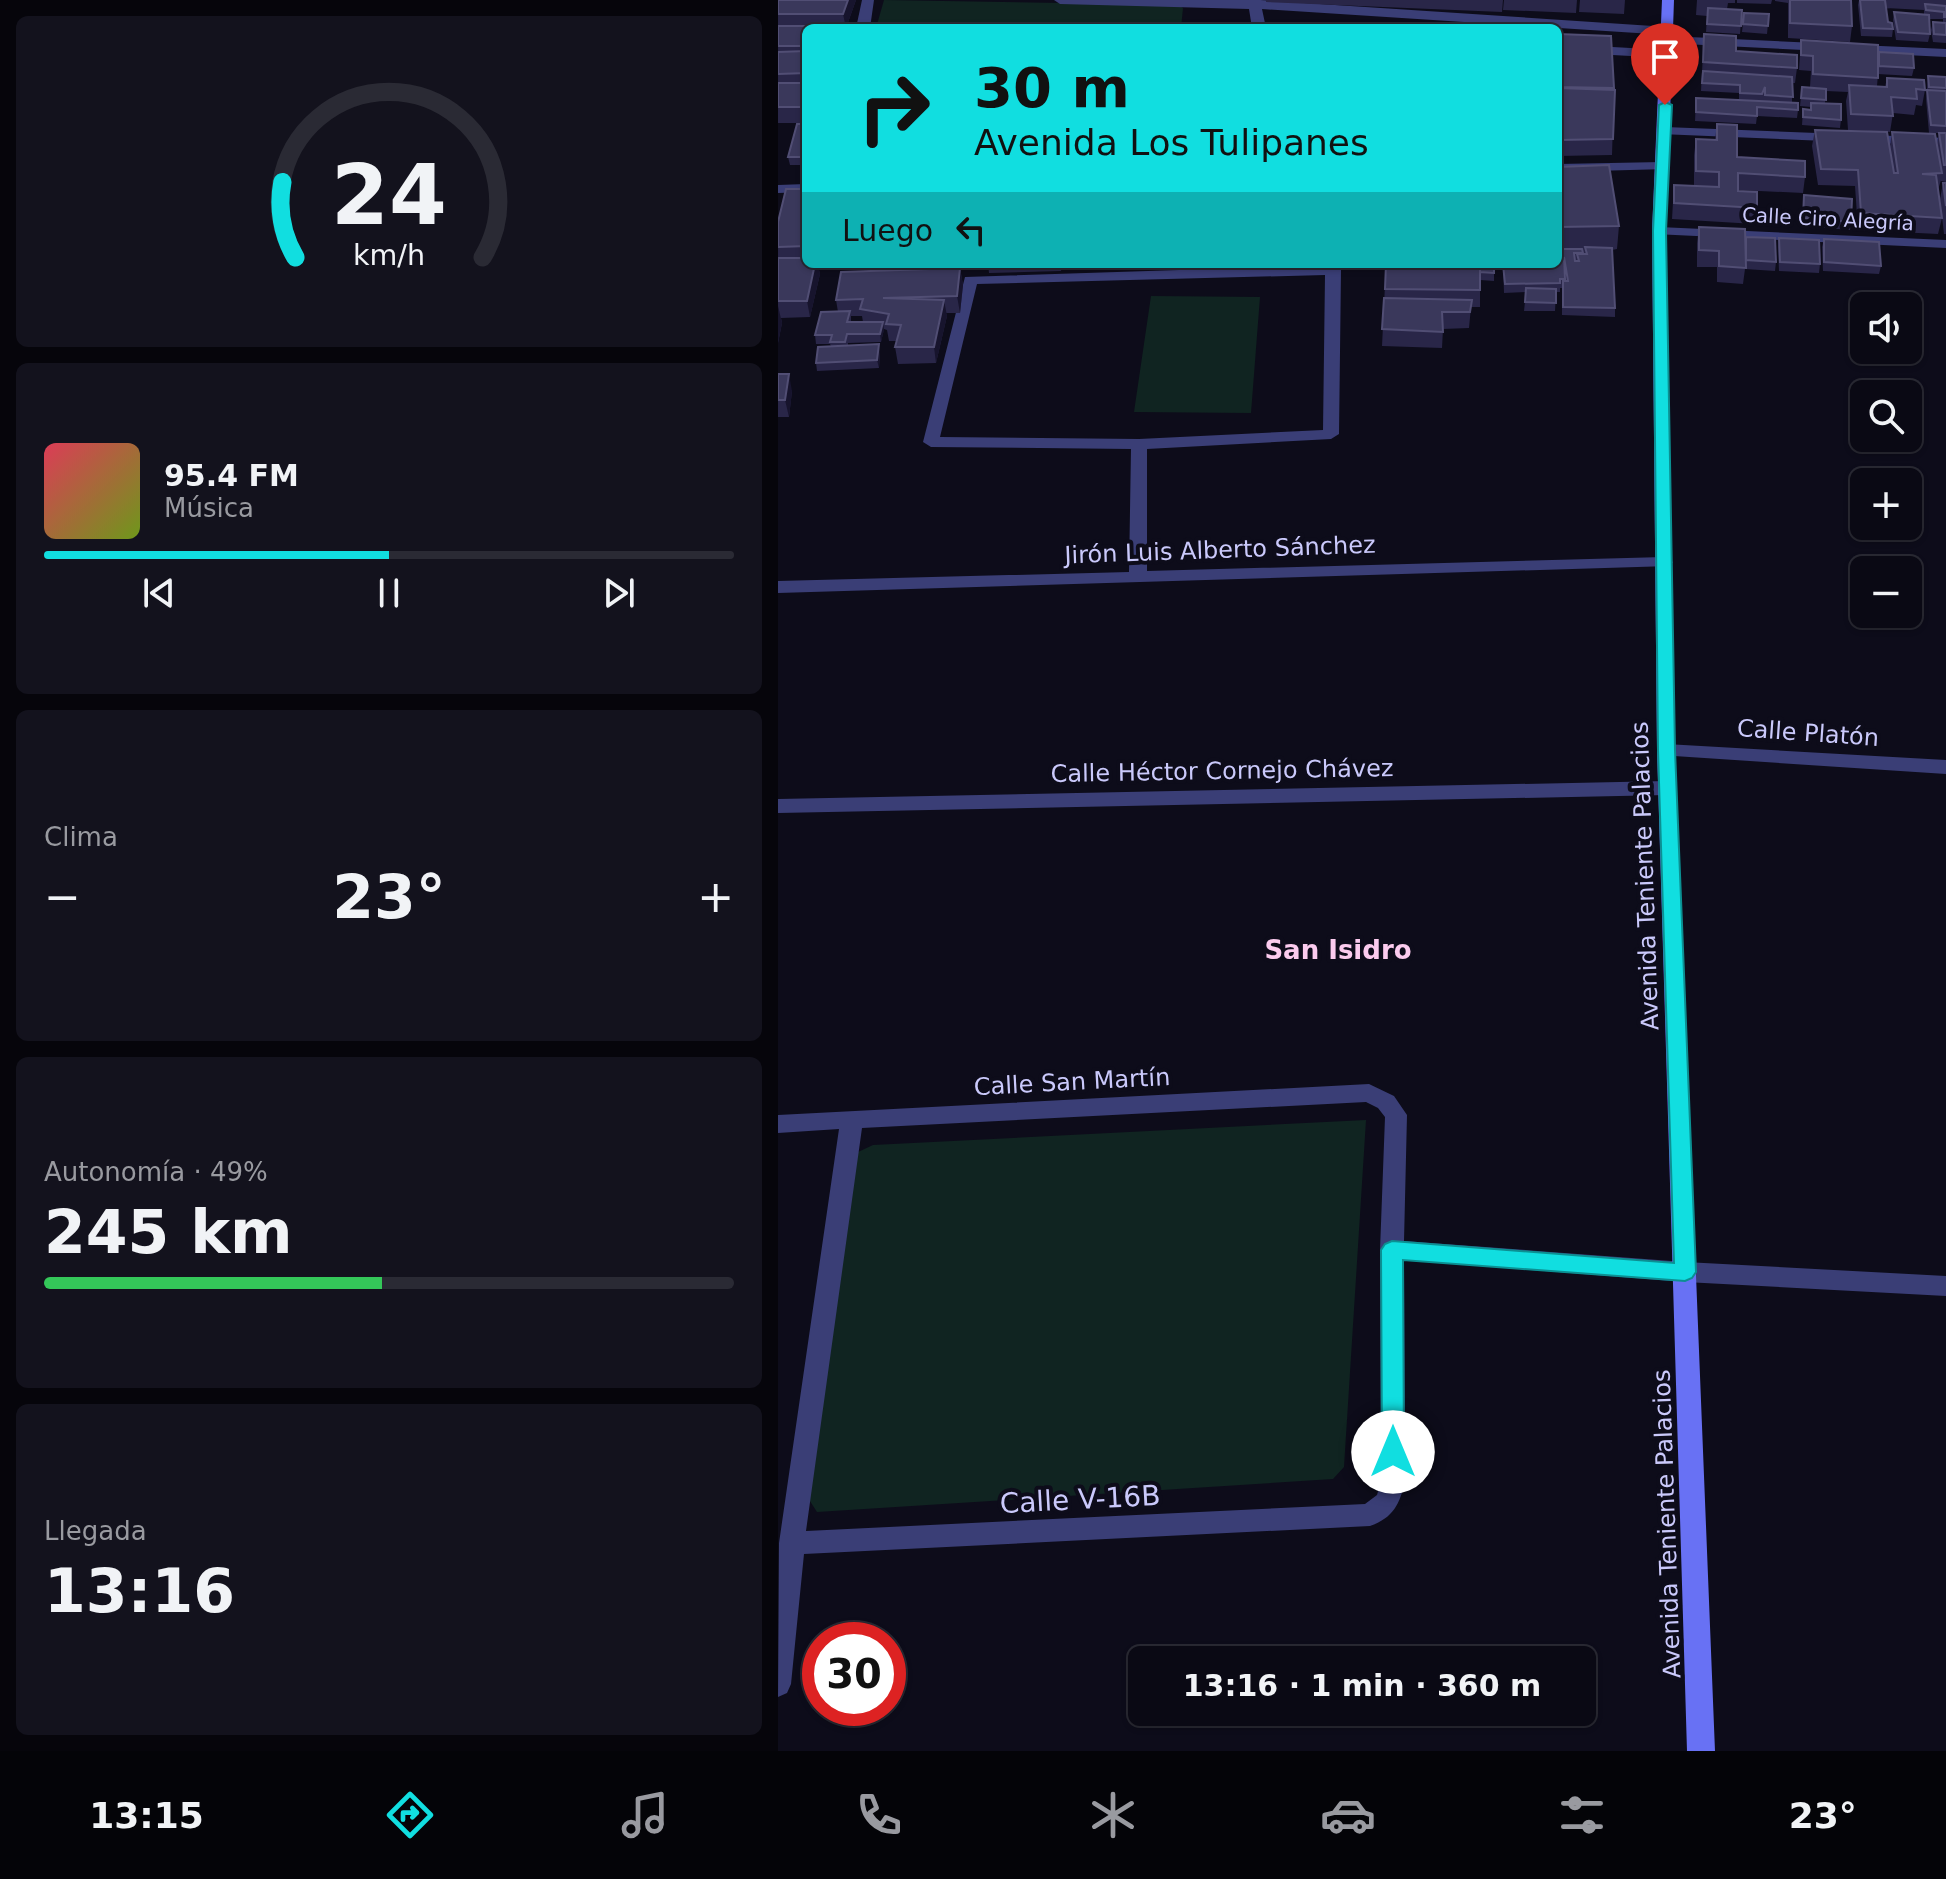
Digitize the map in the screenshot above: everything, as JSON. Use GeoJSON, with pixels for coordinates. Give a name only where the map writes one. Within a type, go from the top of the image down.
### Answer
{"type":"FeatureCollection","features":[{"type":"Feature","properties":{"kind":"street"},"geometry":{"type":"LineString","coordinates":[[864,24],[868,0]]}},
{"type":"Feature","properties":{"kind":"street"},"geometry":{"type":"LineString","coordinates":[[1060,0],[1254,3],[1477,24]]}},
{"type":"Feature","properties":{"kind":"street","name":"Avenida Teniente Palacios"},"geometry":{"type":"LineString","coordinates":[[1668,0],[1659,231],[1666,750],[1701,1751]]}},
{"type":"Feature","properties":{"kind":"street"},"geometry":{"type":"LineString","coordinates":[[1254,3],[1258,24]]}},
{"type":"Feature","properties":{"kind":"street"},"geometry":{"type":"LineString","coordinates":[[1562,32],[1668,42],[1946,53]]}},
{"type":"Feature","properties":{"kind":"street"},"geometry":{"type":"LineString","coordinates":[[1562,48],[1668,42]]}},
{"type":"Feature","properties":{"kind":"street"},"geometry":{"type":"LineString","coordinates":[[1665,131],[1946,142]]}},
{"type":"Feature","properties":{"kind":"street"},"geometry":{"type":"LineString","coordinates":[[1562,168],[1662,166]]}},
{"type":"Feature","properties":{"kind":"street"},"geometry":{"type":"LineString","coordinates":[[778,189],[802,188]]}},
{"type":"Feature","properties":{"kind":"street","name":"Calle Ciro Alegría"},"geometry":{"type":"LineString","coordinates":[[1659,231],[1946,244]]}},
{"type":"Feature","properties":{"kind":"street"},"geometry":{"type":"LineString","coordinates":[[1154,269],[1333,270],[1331,434],[1139,444],[931,442],[970,280],[1154,269]]}},
{"type":"Feature","properties":{"kind":"street"},"geometry":{"type":"LineString","coordinates":[[1138,575],[1139,444]]}},
{"type":"Feature","properties":{"kind":"street","name":"Jirón Luis Alberto Sánchez"},"geometry":{"type":"LineString","coordinates":[[778,587],[1664,562]]}},
{"type":"Feature","properties":{"kind":"street","name":"Calle Platón"},"geometry":{"type":"LineString","coordinates":[[1666,750],[1946,767]]}},
{"type":"Feature","properties":{"kind":"street","name":"Calle Héctor Cornejo Chávez"},"geometry":{"type":"LineString","coordinates":[[778,806],[1667,788]]}},
{"type":"Feature","properties":{"kind":"street","name":"Calle San Martín"},"geometry":{"type":"LineString","coordinates":[[778,1124],[1369,1093],[1386,1102],[1396,1115],[1392,1250]]}},
{"type":"Feature","properties":{"kind":"street"},"geometry":{"type":"LineString","coordinates":[[778,1684],[792,1543],[852,1119]]}},
{"type":"Feature","properties":{"kind":"street"},"geometry":{"type":"LineString","coordinates":[[1392,1250],[1685,1272],[1946,1286]]}},
{"type":"Feature","properties":{"kind":"street","name":"Calle V-16B"},"geometry":{"type":"LineString","coordinates":[[792,1543],[1370,1515],[1388,1501],[1393,1481],[1392,1250]]}},
{"type":"Feature","properties":{"kind":"green space"},"geometry":{"type":"Polygon","coordinates":[[[884,0],[1178,5],[1183,8],[1181,24],[877,24],[884,0]]]}},
{"type":"Feature","properties":{"kind":"green space"},"geometry":{"type":"Polygon","coordinates":[[[1151,296],[1260,297],[1251,413],[1134,412],[1151,296]]]}},
{"type":"Feature","properties":{"kind":"green space"},"geometry":{"type":"Polygon","coordinates":[[[1366,1120],[1344,1467],[1333,1479],[817,1512],[808,1498],[856,1153],[873,1145],[1366,1120]]]}},
{"type":"Feature","properties":{"kind":"building"},"geometry":{"type":"Polygon","coordinates":[[[778,0],[848,0],[843,14],[778,14],[778,0]]]}},
{"type":"Feature","properties":{"kind":"building"},"geometry":{"type":"Polygon","coordinates":[[[1790,0],[1851,0],[1852,26],[1790,23],[1790,0]]]}},
{"type":"Feature","properties":{"kind":"building"},"geometry":{"type":"Polygon","coordinates":[[[1860,0],[1885,0],[1888,22],[1892,23],[1893,29],[1863,28],[1860,0]]]}},
{"type":"Feature","properties":{"kind":"building"},"geometry":{"type":"Polygon","coordinates":[[[1925,4],[1946,6],[1946,17],[1944,12],[1926,10],[1925,4]]]}},
{"type":"Feature","properties":{"kind":"building"},"geometry":{"type":"Polygon","coordinates":[[[1708,8],[1742,10],[1741,26],[1707,24],[1708,8]]]}},
{"type":"Feature","properties":{"kind":"building"},"geometry":{"type":"Polygon","coordinates":[[[1894,12],[1929,15],[1930,34],[1898,32],[1894,12]]]}},
{"type":"Feature","properties":{"kind":"building"},"geometry":{"type":"Polygon","coordinates":[[[1744,13],[1769,14],[1768,26],[1743,24],[1744,13]]]}},
{"type":"Feature","properties":{"kind":"building"},"geometry":{"type":"Polygon","coordinates":[[[1933,22],[1946,23],[1946,35],[1934,34],[1933,22]]]}},
{"type":"Feature","properties":{"kind":"building"},"geometry":{"type":"Polygon","coordinates":[[[778,26],[802,26],[802,46],[778,46],[778,26]]]}},
{"type":"Feature","properties":{"kind":"building"},"geometry":{"type":"Polygon","coordinates":[[[1562,34],[1611,36],[1614,88],[1562,87],[1562,34]]]}},
{"type":"Feature","properties":{"kind":"building"},"geometry":{"type":"Polygon","coordinates":[[[1704,34],[1736,36],[1736,51],[1797,55],[1797,68],[1703,62],[1704,34]]]}},
{"type":"Feature","properties":{"kind":"building"},"geometry":{"type":"Polygon","coordinates":[[[1801,40],[1878,45],[1878,78],[1813,74],[1813,56],[1801,55],[1801,40]]]}},
{"type":"Feature","properties":{"kind":"building"},"geometry":{"type":"Polygon","coordinates":[[[802,51],[802,73],[778,74],[778,52],[802,51]]]}},
{"type":"Feature","properties":{"kind":"building"},"geometry":{"type":"Polygon","coordinates":[[[1879,52],[1913,54],[1914,68],[1879,66],[1879,52]]]}},
{"type":"Feature","properties":{"kind":"building"},"geometry":{"type":"Polygon","coordinates":[[[1703,71],[1792,77],[1793,97],[1765,95],[1765,87],[1762,94],[1740,93],[1740,85],[1702,83],[1703,71]]]}},
{"type":"Feature","properties":{"kind":"building"},"geometry":{"type":"Polygon","coordinates":[[[1928,76],[1946,77],[1946,88],[1929,87],[1928,76]]]}},
{"type":"Feature","properties":{"kind":"building"},"geometry":{"type":"Polygon","coordinates":[[[1887,78],[1924,80],[1925,90],[1916,89],[1917,99],[1891,97],[1893,116],[1851,114],[1849,85],[1887,87],[1887,78]]]}},
{"type":"Feature","properties":{"kind":"building"},"geometry":{"type":"Polygon","coordinates":[[[778,83],[802,83],[802,107],[778,107],[778,83]]]}},
{"type":"Feature","properties":{"kind":"building"},"geometry":{"type":"Polygon","coordinates":[[[1802,87],[1826,89],[1826,100],[1801,98],[1802,87]]]}},
{"type":"Feature","properties":{"kind":"building"},"geometry":{"type":"Polygon","coordinates":[[[1562,88],[1615,90],[1613,139],[1562,140],[1562,88]]]}},
{"type":"Feature","properties":{"kind":"building"},"geometry":{"type":"Polygon","coordinates":[[[1927,90],[1946,91],[1946,126],[1931,125],[1927,90]]]}},
{"type":"Feature","properties":{"kind":"building"},"geometry":{"type":"Polygon","coordinates":[[[1696,98],[1798,103],[1798,110],[1757,107],[1757,116],[1696,112],[1696,98]]]}},
{"type":"Feature","properties":{"kind":"building"},"geometry":{"type":"Polygon","coordinates":[[[1811,103],[1841,104],[1841,120],[1803,117],[1803,109],[1811,110],[1811,103]]]}},
{"type":"Feature","properties":{"kind":"building"},"geometry":{"type":"Polygon","coordinates":[[[797,124],[802,124],[802,157],[788,157],[797,124]]]}},
{"type":"Feature","properties":{"kind":"building"},"geometry":{"type":"Polygon","coordinates":[[[1717,124],[1737,125],[1737,157],[1805,161],[1805,177],[1738,173],[1738,191],[1757,192],[1757,208],[1674,203],[1674,185],[1719,187],[1719,172],[1696,171],[1696,139],[1717,140],[1717,124]]]}},
{"type":"Feature","properties":{"kind":"building"},"geometry":{"type":"Polygon","coordinates":[[[1815,130],[1887,132],[1894,173],[1898,173],[1892,132],[1935,134],[1942,173],[1922,174],[1936,175],[1942,218],[1861,213],[1858,170],[1821,169],[1815,130]]]}},
{"type":"Feature","properties":{"kind":"building"},"geometry":{"type":"Polygon","coordinates":[[[1939,133],[1946,133],[1946,165],[1944,165],[1939,133]]]}},
{"type":"Feature","properties":{"kind":"building"},"geometry":{"type":"Polygon","coordinates":[[[1609,165],[1619,226],[1562,227],[1562,167],[1609,165]]]}},
{"type":"Feature","properties":{"kind":"building"},"geometry":{"type":"Polygon","coordinates":[[[786,189],[802,189],[802,246],[778,247],[778,222],[786,189]]]}},
{"type":"Feature","properties":{"kind":"building"},"geometry":{"type":"Polygon","coordinates":[[[1804,195],[1852,199],[1851,222],[1803,218],[1804,195]]]}},
{"type":"Feature","properties":{"kind":"building"},"geometry":{"type":"Polygon","coordinates":[[[1699,227],[1745,229],[1746,268],[1719,266],[1719,251],[1699,250],[1699,227]]]}},
{"type":"Feature","properties":{"kind":"building"},"geometry":{"type":"Polygon","coordinates":[[[1746,237],[1775,238],[1776,262],[1746,260],[1746,237]]]}},
{"type":"Feature","properties":{"kind":"building"},"geometry":{"type":"Polygon","coordinates":[[[1779,238],[1819,240],[1820,264],[1780,262],[1779,238]]]}},
{"type":"Feature","properties":{"kind":"building"},"geometry":{"type":"Polygon","coordinates":[[[1824,239],[1879,242],[1881,266],[1824,262],[1824,239]]]}},
{"type":"Feature","properties":{"kind":"building"},"geometry":{"type":"Polygon","coordinates":[[[1585,247],[1612,248],[1615,308],[1563,307],[1563,281],[1568,281],[1564,257],[1565,279],[1560,279],[1560,283],[1505,284],[1503,268],[1562,268],[1562,249],[1582,249],[1583,253],[1574,253],[1575,261],[1579,261],[1577,254],[1587,254],[1585,247]]]}},
{"type":"Feature","properties":{"kind":"building"},"geometry":{"type":"Polygon","coordinates":[[[778,258],[802,258],[802,268],[814,268],[807,301],[778,301],[778,258]]]}},
{"type":"Feature","properties":{"kind":"building"},"geometry":{"type":"Polygon","coordinates":[[[960,268],[957,296],[883,298],[944,300],[934,347],[895,347],[901,325],[886,324],[889,314],[860,309],[863,299],[836,300],[841,272],[960,268]]]}},
{"type":"Feature","properties":{"kind":"building"},"geometry":{"type":"Polygon","coordinates":[[[1386,268],[1480,268],[1480,290],[1385,289],[1386,268]]]}},
{"type":"Feature","properties":{"kind":"building"},"geometry":{"type":"Polygon","coordinates":[[[1480,268],[1494,268],[1494,273],[1480,272],[1480,268]]]}},
{"type":"Feature","properties":{"kind":"building"},"geometry":{"type":"Polygon","coordinates":[[[1526,288],[1556,289],[1556,303],[1525,302],[1526,288]]]}},
{"type":"Feature","properties":{"kind":"building"},"geometry":{"type":"Polygon","coordinates":[[[1384,298],[1472,300],[1470,312],[1442,312],[1443,332],[1382,329],[1384,298]]]}},
{"type":"Feature","properties":{"kind":"building"},"geometry":{"type":"Polygon","coordinates":[[[850,311],[847,322],[883,322],[880,334],[847,334],[845,342],[830,342],[832,335],[815,335],[821,312],[850,311]]]}},
{"type":"Feature","properties":{"kind":"building"},"geometry":{"type":"Polygon","coordinates":[[[879,344],[877,360],[816,363],[818,347],[879,344]]]}},
{"type":"Feature","properties":{"kind":"building"},"geometry":{"type":"Polygon","coordinates":[[[778,374],[789,374],[785,400],[778,400],[778,374]]]}},
{"type":"Feature","properties":{"kind":"district","name":"San Isidro"},"geometry":{"type":"Point","coordinates":[1338,950]}},
{"type":"Feature","properties":{"kind":"route"},"geometry":{"type":"LineString","coordinates":[[1393,1452],[1392,1250],[1685,1272],[1666,750],[1659,231],[1665,105]]}}]}
